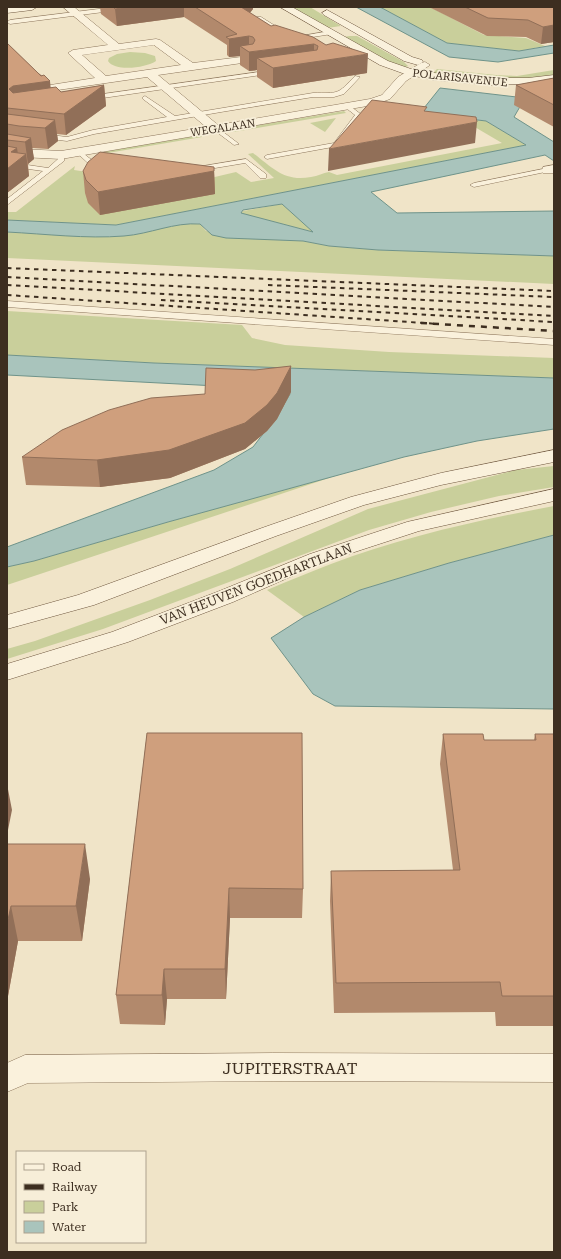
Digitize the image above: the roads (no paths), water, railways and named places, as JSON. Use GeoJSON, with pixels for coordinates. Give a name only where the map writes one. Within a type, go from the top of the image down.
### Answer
{"type":"FeatureCollection","features":[{"type":"Feature","properties":{"kind":"street"},"geometry":{"type":"LineString","coordinates":[[7,10],[32,7]]}},
{"type":"Feature","properties":{"kind":"street","name":"POLARISAVENUE"},"geometry":{"type":"LineString","coordinates":[[286,7],[398,70],[411,73],[486,82],[511,83],[554,78]]}},
{"type":"Feature","properties":{"kind":"street","name":"POLARISAVENUE"},"geometry":{"type":"LineString","coordinates":[[316,7],[408,59],[425,65],[498,73],[539,69]]}},
{"type":"Feature","properties":{"kind":"street"},"geometry":{"type":"LineString","coordinates":[[71,10],[116,47]]}},
{"type":"Feature","properties":{"kind":"street"},"geometry":{"type":"LineString","coordinates":[[330,32],[356,29]]}},
{"type":"Feature","properties":{"kind":"street"},"geometry":{"type":"LineString","coordinates":[[104,80],[73,54],[156,42],[191,67]]}},
{"type":"Feature","properties":{"kind":"street"},"geometry":{"type":"LineString","coordinates":[[44,89],[249,59]]}},
{"type":"Feature","properties":{"kind":"street","name":"WEGALAAN"},"geometry":{"type":"LineString","coordinates":[[7,150],[61,155],[348,107],[381,100],[386,97],[402,79],[425,65]]}},
{"type":"Feature","properties":{"kind":"street"},"geometry":{"type":"LineString","coordinates":[[149,73],[216,129]]}},
{"type":"Feature","properties":{"kind":"street"},"geometry":{"type":"LineString","coordinates":[[7,622],[84,600],[202,556],[372,497],[467,472],[554,456]]}},
{"type":"Feature","properties":{"kind":"street","name":"VAN HEUVEN GOEDHARTLAAN"},"geometry":{"type":"LineString","coordinates":[[7,672],[120,637],[225,597],[317,558],[414,526],[554,495]]}},
{"type":"Feature","properties":{"kind":"street","name":"JUPITERSTRAAT"},"geometry":{"type":"LineString","coordinates":[[16,1074],[265,1067],[554,1068]]}},
{"type":"Feature","properties":{"kind":"lane"},"geometry":{"type":"LineString","coordinates":[[10,22],[71,10],[127,7]]}},
{"type":"Feature","properties":{"kind":"lane"},"geometry":{"type":"LineString","coordinates":[[259,18],[298,42]]}},
{"type":"Feature","properties":{"kind":"lane"},"geometry":{"type":"LineString","coordinates":[[292,38],[330,32]]}},
{"type":"Feature","properties":{"kind":"lane"},"geometry":{"type":"LineString","coordinates":[[84,99],[283,70]]}},
{"type":"Feature","properties":{"kind":"lane"},"geometry":{"type":"LineString","coordinates":[[38,135],[67,138],[93,132],[313,95],[342,93],[357,77]]}},
{"type":"Feature","properties":{"kind":"lane"},"geometry":{"type":"LineString","coordinates":[[145,98],[161,111],[175,119]]}},
{"type":"Feature","properties":{"kind":"lane"},"geometry":{"type":"LineString","coordinates":[[268,157],[336,145],[363,115],[348,107]]}},
{"type":"Feature","properties":{"kind":"lane"},"geometry":{"type":"LineString","coordinates":[[216,129],[236,144]]}},
{"type":"Feature","properties":{"kind":"lane"},"geometry":{"type":"LineString","coordinates":[[79,152],[91,163],[113,166]]}},
{"type":"Feature","properties":{"kind":"lane"},"geometry":{"type":"LineString","coordinates":[[7,203],[62,160],[61,155]]}},
{"type":"Feature","properties":{"kind":"lane"},"geometry":{"type":"LineString","coordinates":[[188,171],[246,161],[263,176]]}},
{"type":"Feature","properties":{"kind":"lane"},"geometry":{"type":"LineString","coordinates":[[7,164],[48,170]]}},
{"type":"Feature","properties":{"kind":"lane"},"geometry":{"type":"LineString","coordinates":[[474,185],[551,170]]}},
{"type":"Feature","properties":{"kind":"lane"},"geometry":{"type":"LineString","coordinates":[[7,304],[554,342]]}},
{"type":"Feature","properties":{"kind":"water"},"geometry":{"type":"Polygon","coordinates":[[[356,7],[380,7],[447,43],[519,51],[554,45],[554,53],[498,62],[449,57],[356,7]]]}},
{"type":"Feature","properties":{"kind":"water"},"geometry":{"type":"Polygon","coordinates":[[[440,88],[525,98],[514,117],[554,142],[554,161],[545,155],[371,192],[397,213],[554,211],[554,256],[378,250],[329,246],[303,241],[226,238],[212,235],[200,224],[171,226],[134,235],[110,237],[81,237],[7,232],[7,220],[116,225],[526,145],[486,121],[420,113],[440,88]],[[282,204],[243,210],[241,213],[313,232],[282,204]]]}},
{"type":"Feature","properties":{"kind":"water"},"geometry":{"type":"Polygon","coordinates":[[[7,355],[154,363],[554,378],[554,429],[477,441],[404,457],[168,522],[34,561],[7,567],[7,547],[214,470],[253,447],[279,413],[290,394],[286,387],[255,388],[7,375],[7,355]]]}},
{"type":"Feature","properties":{"kind":"water"},"geometry":{"type":"Polygon","coordinates":[[[554,535],[554,709],[335,706],[313,694],[271,638],[304,617],[360,590],[449,563],[554,535]]]}},
{"type":"Feature","properties":{"kind":"railway"},"geometry":{"type":"LineString","coordinates":[[7,268],[554,291]]}},
{"type":"Feature","properties":{"kind":"railway"},"geometry":{"type":"LineString","coordinates":[[7,277],[554,307]]}},
{"type":"Feature","properties":{"kind":"railway"},"geometry":{"type":"LineString","coordinates":[[7,285],[554,316]]}},
{"type":"Feature","properties":{"kind":"railway"},"geometry":{"type":"LineString","coordinates":[[268,285],[554,297]]}},
{"type":"Feature","properties":{"kind":"railway"},"geometry":{"type":"LineString","coordinates":[[7,295],[439,324]]}},
{"type":"Feature","properties":{"kind":"railway"},"geometry":{"type":"LineString","coordinates":[[161,300],[554,322]]}},
{"type":"Feature","properties":{"kind":"railway"},"geometry":{"type":"LineString","coordinates":[[421,323],[554,331]]}}]}
